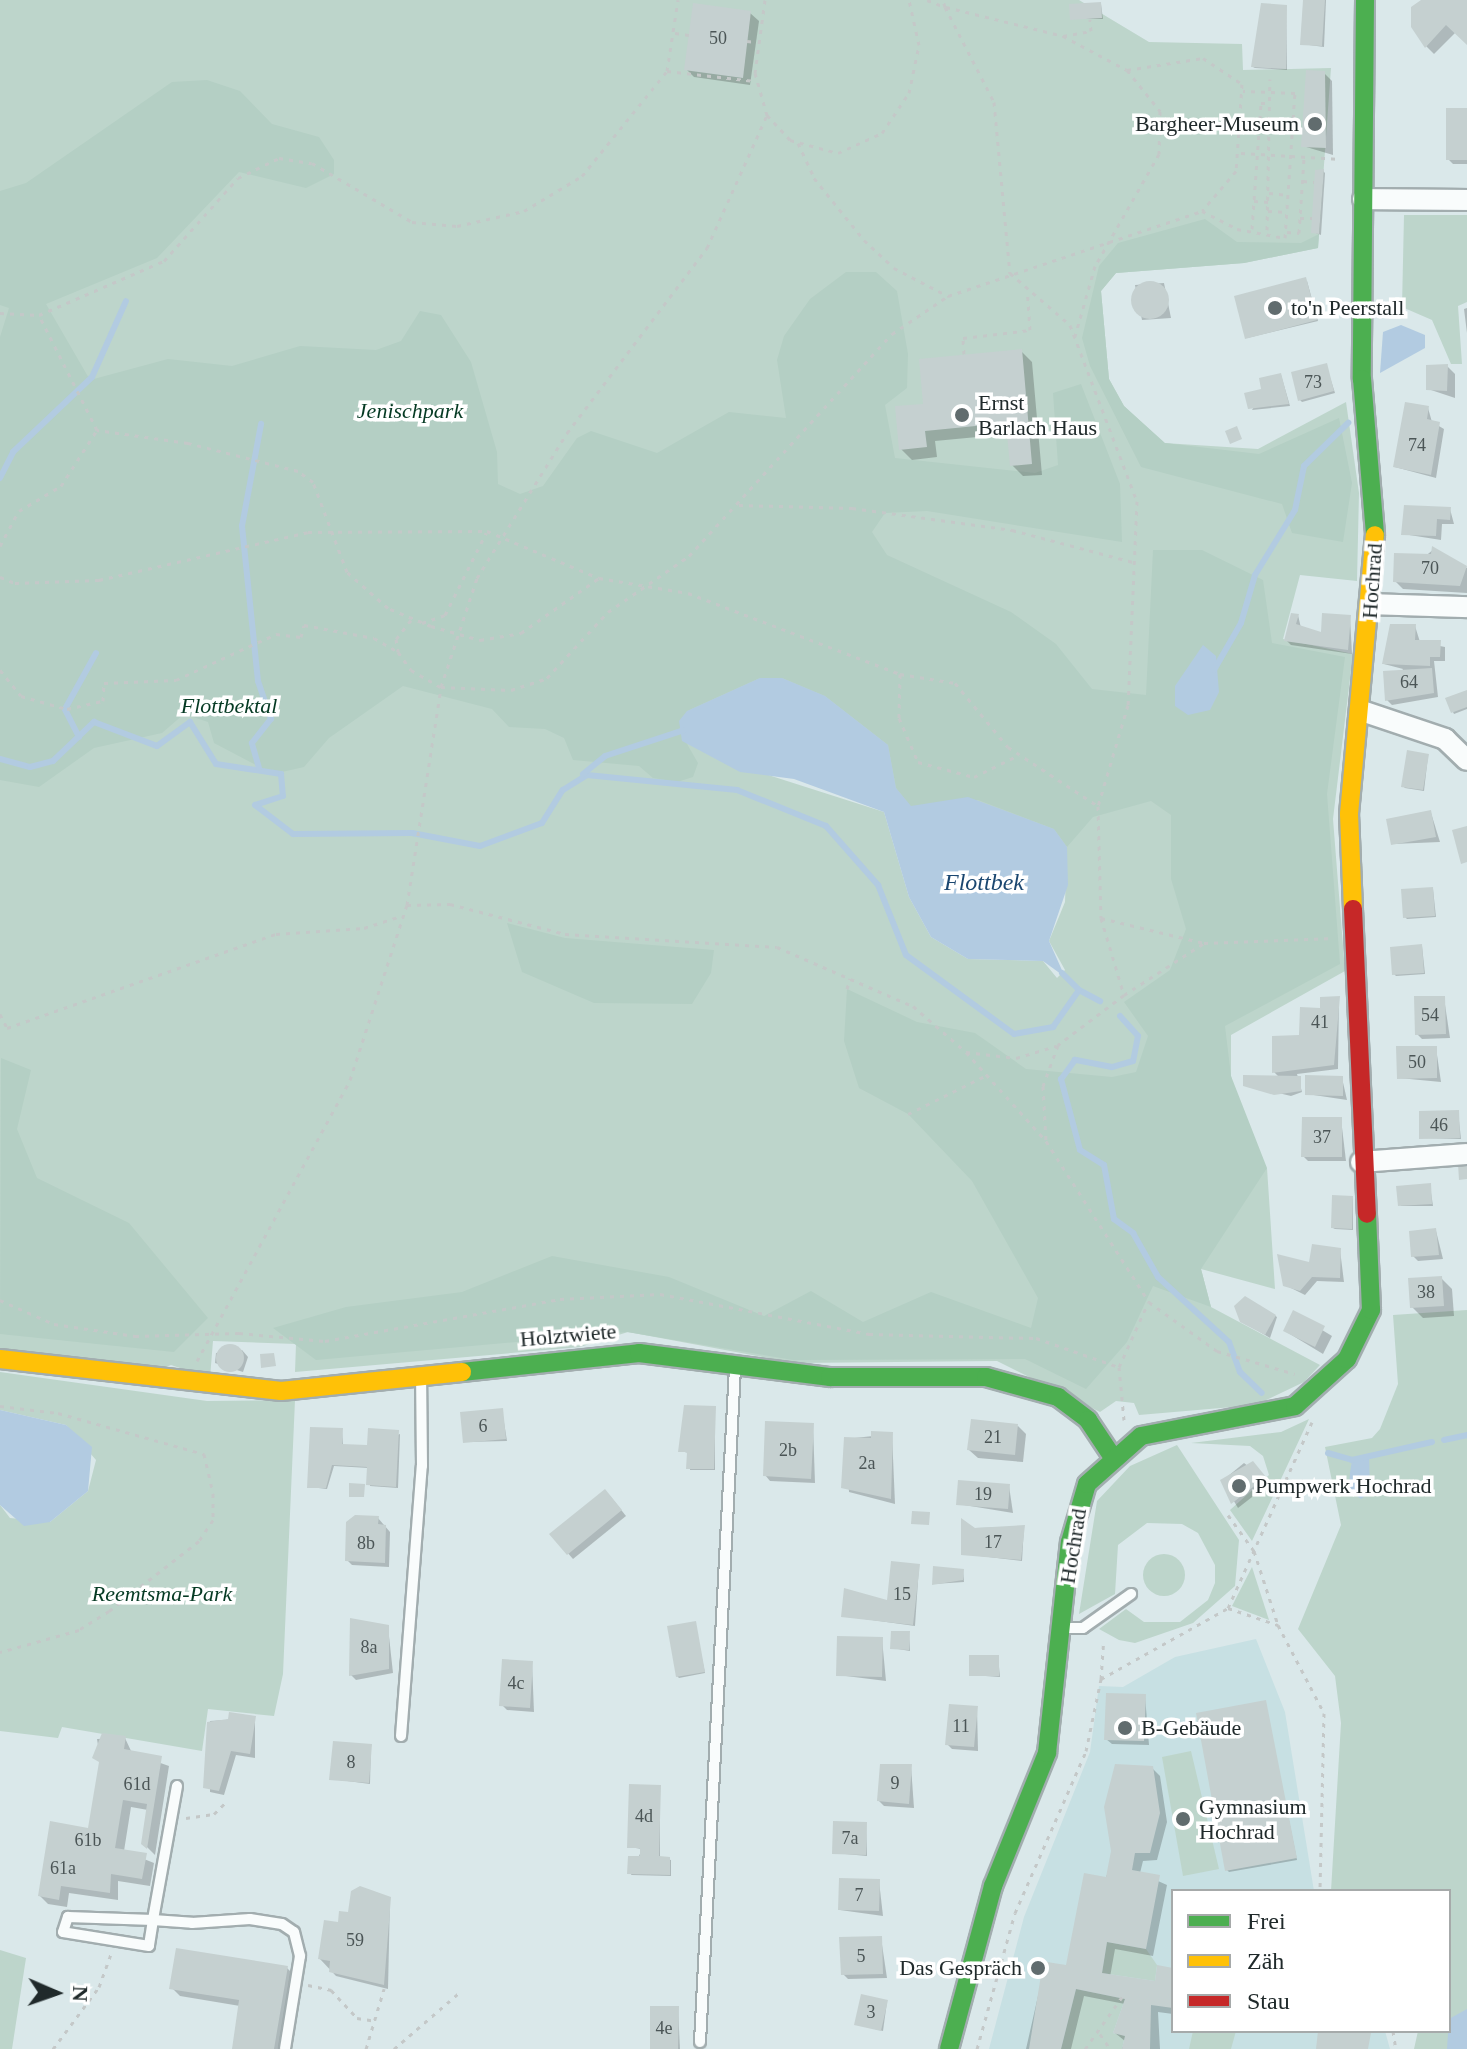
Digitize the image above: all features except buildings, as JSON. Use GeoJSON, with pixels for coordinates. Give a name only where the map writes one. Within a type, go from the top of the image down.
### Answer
{"type":"FeatureCollection","features":[{"type":"Feature","properties":{"kind":"street","name":"Hochrad"},"geometry":{"type":"LineString","coordinates":[[949,2049],[993,1886],[1047,1753],[1074,1516],[1087,1484],[1112,1456],[1157,1432],[1278,1414],[1321,1388],[1347,1359],[1371,1310],[1361,1162],[1363,1033],[1349,814],[1362,711],[1375,516],[1362,379],[1365,0]]}},
{"type":"Feature","properties":{"kind":"street"},"geometry":{"type":"LineString","coordinates":[[1363,199],[1467,200]]}},
{"type":"Feature","properties":{"kind":"street"},"geometry":{"type":"LineString","coordinates":[[1370,604],[1467,607]]}},
{"type":"Feature","properties":{"kind":"street"},"geometry":{"type":"LineString","coordinates":[[1362,711],[1435,735],[1467,760]]}},
{"type":"Feature","properties":{"kind":"street"},"geometry":{"type":"LineString","coordinates":[[1361,1162],[1467,1154]]}},
{"type":"Feature","properties":{"kind":"street","name":"Holztwiete"},"geometry":{"type":"LineString","coordinates":[[0,1359],[281,1391],[639,1353],[830,1377],[1026,1383],[1080,1412],[1112,1456]]}},
{"type":"Feature","properties":{"kind":"lane"},"geometry":{"type":"LineString","coordinates":[[700,2042],[735,1365]]}},
{"type":"Feature","properties":{"kind":"lane"},"geometry":{"type":"LineString","coordinates":[[401,1736],[422,1466],[421,1374]]}},
{"type":"Feature","properties":{"kind":"lane"},"geometry":{"type":"LineString","coordinates":[[1063,1628],[1083,1628],[1131,1594]]}},
{"type":"Feature","properties":{"kind":"lane"},"geometry":{"type":"LineString","coordinates":[[177,1786],[169,1825],[153,1920],[149,1946],[66,1938],[64,1923],[68,1917],[153,1920],[282,1924],[300,1944],[285,2049]]}},
{"type":"Feature","properties":{"kind":"path"},"geometry":{"type":"LineString","coordinates":[[0,313],[39,315],[164,261],[238,178],[279,158],[312,163],[412,222],[457,226],[524,211],[582,176],[667,71],[678,0]]}},
{"type":"Feature","properties":{"kind":"path"},"geometry":{"type":"LineString","coordinates":[[765,0],[756,42],[756,81],[767,115],[798,143],[814,178],[864,240],[894,268],[948,296]]}},
{"type":"Feature","properties":{"kind":"path"},"geometry":{"type":"LineString","coordinates":[[909,0],[913,10]]}},
{"type":"Feature","properties":{"kind":"path"},"geometry":{"type":"LineString","coordinates":[[798,143],[852,150],[893,122],[914,80],[913,10],[916,0]]}},
{"type":"Feature","properties":{"kind":"path"},"geometry":{"type":"LineString","coordinates":[[927,0],[1063,36],[1127,70],[1160,111],[1162,141],[1148,181],[1095,266],[1075,336]]}},
{"type":"Feature","properties":{"kind":"path"},"geometry":{"type":"LineString","coordinates":[[943,0],[994,102],[1010,273],[1027,291],[1059,311],[1075,336],[1082,367],[1135,484],[1128,705],[1098,806],[1101,918],[1124,995]]}},
{"type":"Feature","properties":{"kind":"path"},"geometry":{"type":"LineString","coordinates":[[1063,36],[1091,31],[1090,19]]}},
{"type":"Feature","properties":{"kind":"path"},"geometry":{"type":"LineString","coordinates":[[675,33],[689,35]]}},
{"type":"Feature","properties":{"kind":"path"},"geometry":{"type":"LineString","coordinates":[[747,41],[756,42]]}},
{"type":"Feature","properties":{"kind":"path"},"geometry":{"type":"LineString","coordinates":[[0,670],[21,696],[67,709],[103,701],[104,683],[176,680],[276,634],[301,637],[304,625],[374,638],[398,652],[411,670],[441,687],[531,687],[638,587],[689,556],[892,334],[948,296],[1113,235],[1202,211],[1227,190],[1241,153],[1243,91],[1235,73],[1214,60],[1127,70]]}},
{"type":"Feature","properties":{"kind":"path"},"geometry":{"type":"LineString","coordinates":[[667,71],[756,81]]}},
{"type":"Feature","properties":{"kind":"path"},"geometry":{"type":"LineString","coordinates":[[1269,103],[1270,79]]}},
{"type":"Feature","properties":{"kind":"path"},"geometry":{"type":"LineString","coordinates":[[1243,91],[1295,93],[1285,238],[1266,237],[1275,104],[1269,103],[1261,103],[1252,229]]}},
{"type":"Feature","properties":{"kind":"path"},"geometry":{"type":"LineString","coordinates":[[0,1029],[276,934],[382,926],[398,917],[407,905],[441,687],[459,621],[501,534],[567,433],[707,248],[767,115]]}},
{"type":"Feature","properties":{"kind":"path"},"geometry":{"type":"LineString","coordinates":[[1259,125],[1293,127]]}},
{"type":"Feature","properties":{"kind":"path"},"geometry":{"type":"LineString","coordinates":[[1241,153],[1362,161]]}},
{"type":"Feature","properties":{"kind":"path"},"geometry":{"type":"LineString","coordinates":[[1285,232],[1299,233],[1304,157]]}},
{"type":"Feature","properties":{"kind":"path"},"geometry":{"type":"LineString","coordinates":[[1303,181],[1314,182]]}},
{"type":"Feature","properties":{"kind":"path"},"geometry":{"type":"LineString","coordinates":[[1269,193],[1288,195]]}},
{"type":"Feature","properties":{"kind":"path"},"geometry":{"type":"LineString","coordinates":[[1254,201],[1269,202]]}},
{"type":"Feature","properties":{"kind":"path"},"geometry":{"type":"LineString","coordinates":[[1287,205],[1301,206]]}},
{"type":"Feature","properties":{"kind":"path"},"geometry":{"type":"LineString","coordinates":[[1202,211],[1252,229],[1267,230]]}},
{"type":"Feature","properties":{"kind":"path"},"geometry":{"type":"LineString","coordinates":[[1268,211],[1287,212]]}},
{"type":"Feature","properties":{"kind":"path"},"geometry":{"type":"LineString","coordinates":[[1300,218],[1312,218]]}},
{"type":"Feature","properties":{"kind":"path"},"geometry":{"type":"LineString","coordinates":[[964,354],[963,338],[1030,330],[1027,291]]}},
{"type":"Feature","properties":{"kind":"path"},"geometry":{"type":"LineString","coordinates":[[39,315],[97,430]]}},
{"type":"Feature","properties":{"kind":"path"},"geometry":{"type":"LineString","coordinates":[[97,430],[188,443],[298,471],[313,482],[335,530],[347,572],[411,619],[431,626],[480,640],[521,633],[599,578]]}},
{"type":"Feature","properties":{"kind":"path"},"geometry":{"type":"LineString","coordinates":[[0,546],[19,511],[61,486],[97,430]]}},
{"type":"Feature","properties":{"kind":"path"},"geometry":{"type":"LineString","coordinates":[[738,505],[852,508],[1012,530],[1133,562]]}},
{"type":"Feature","properties":{"kind":"path"},"geometry":{"type":"LineString","coordinates":[[0,577],[15,583],[99,580],[335,530],[487,531],[501,534],[599,578],[688,593],[787,634],[873,661],[900,674],[955,683],[1019,755],[1098,806]]}},
{"type":"Feature","properties":{"kind":"path"},"geometry":{"type":"LineString","coordinates":[[422,623],[445,615],[487,531]]}},
{"type":"Feature","properties":{"kind":"path"},"geometry":{"type":"LineString","coordinates":[[398,652],[396,639],[411,619]]}},
{"type":"Feature","properties":{"kind":"path"},"geometry":{"type":"LineString","coordinates":[[900,674],[899,718],[918,762],[974,777],[1019,755]]}},
{"type":"Feature","properties":{"kind":"path"},"geometry":{"type":"LineString","coordinates":[[407,905],[450,904],[565,934],[777,947],[913,1006],[966,1052],[1046,1141],[1149,1302],[1226,1353],[1302,1377]]}},
{"type":"Feature","properties":{"kind":"path"},"geometry":{"type":"LineString","coordinates":[[212,1332],[341,1100],[383,986],[398,917]]}},
{"type":"Feature","properties":{"kind":"path"},"geometry":{"type":"LineString","coordinates":[[1101,918],[1204,943],[1344,938]]}},
{"type":"Feature","properties":{"kind":"path"},"geometry":{"type":"LineString","coordinates":[[966,1052],[1016,1058],[1058,1045],[1124,995],[1204,943]]}},
{"type":"Feature","properties":{"kind":"path"},"geometry":{"type":"LineString","coordinates":[[847,989],[850,978]]}},
{"type":"Feature","properties":{"kind":"path"},"geometry":{"type":"LineString","coordinates":[[0,1014],[7,1028]]}},
{"type":"Feature","properties":{"kind":"path"},"geometry":{"type":"LineString","coordinates":[[1046,1141],[1043,1086],[1058,1045]]}},
{"type":"Feature","properties":{"kind":"path"},"geometry":{"type":"LineString","coordinates":[[908,1114],[987,1075]]}},
{"type":"Feature","properties":{"kind":"path"},"geometry":{"type":"LineString","coordinates":[[0,1300],[54,1324],[94,1330],[212,1332],[339,1340],[560,1299],[660,1294],[869,1334],[1036,1338],[1119,1367]]}},
{"type":"Feature","properties":{"kind":"path"},"geometry":{"type":"LineString","coordinates":[[1124,1420],[1119,1367],[1149,1302]]}},
{"type":"Feature","properties":{"kind":"path"},"geometry":{"type":"LineString","coordinates":[[0,1406],[58,1413],[204,1454],[213,1493],[213,1520],[199,1541],[109,1611],[79,1630],[0,1652]]}},
{"type":"Feature","properties":{"kind":"path"},"geometry":{"type":"LineString","coordinates":[[1101,1679],[1228,1608],[1317,1410]]}},
{"type":"Feature","properties":{"kind":"path"},"geometry":{"type":"LineString","coordinates":[[1228,1515],[1254,1551],[1278,1625],[1324,1713],[1320,1889]]}},
{"type":"Feature","properties":{"kind":"path"},"geometry":{"type":"LineString","coordinates":[[1228,1608],[1278,1625]]}},
{"type":"Feature","properties":{"kind":"path"},"geometry":{"type":"LineString","coordinates":[[977,2049],[1015,1913],[1086,1751],[1101,1679],[1104,1640]]}},
{"type":"Feature","properties":{"kind":"path"},"geometry":{"type":"LineString","coordinates":[[169,1825],[214,1814],[225,1803]]}},
{"type":"Feature","properties":{"kind":"path"},"geometry":{"type":"LineString","coordinates":[[53,2049],[99,1987],[114,1943]]}},
{"type":"Feature","properties":{"kind":"path"},"geometry":{"type":"LineString","coordinates":[[296,1983],[331,1990],[357,2018],[375,2021]]}},
{"type":"Feature","properties":{"kind":"path"},"geometry":{"type":"LineString","coordinates":[[366,2049],[384,1989]]}},
{"type":"Feature","properties":{"kind":"path"},"geometry":{"type":"LineString","coordinates":[[394,2049],[460,1992]]}},
{"type":"Feature","properties":{"kind":"path"},"geometry":{"type":"LineString","coordinates":[[1085,2049],[1100,2034],[1122,1997]]}},
{"type":"Feature","properties":{"kind":"path"},"geometry":{"type":"LineString","coordinates":[[1100,2034],[1110,2049]]}},
{"type":"Feature","properties":{"kind":"shaded area","name":"Gymnasium Hochrad"},"geometry":{"type":"Polygon","coordinates":[[[1256,1639],[1285,1712],[1314,1889],[1171,1889],[1171,2033],[1386,2033],[1390,2049],[989,2049],[1024,1917],[1090,1752],[1099,1686],[1123,1687],[1175,1657],[1256,1639]]]}},
{"type":"Feature","properties":{"kind":"green space","name":"Jenischpark"},"geometry":{"type":"Polygon","coordinates":[[[0,0],[1079,0],[1149,42],[1242,44],[1243,70],[1331,68],[1318,248],[1244,263],[1116,273],[1101,291],[1109,379],[1124,406],[1164,443],[1258,449],[1346,402],[1359,493],[1357,581],[1300,575],[1283,639],[1353,654],[1333,819],[1345,971],[1231,1035],[1231,1076],[1250,1167],[1267,1168],[1275,1289],[1201,1269],[1211,1307],[1320,1365],[1304,1382],[1256,1405],[1139,1415],[1134,1403],[1116,1401],[1100,1412],[997,1361],[795,1363],[628,1332],[580,1347],[295,1372],[296,1344],[213,1341],[210,1378],[171,1365],[153,1372],[0,1348],[0,0]],[[712,757],[884,812],[909,897],[931,937],[968,959],[1043,961],[1057,978],[1065,970],[1049,941],[1065,902],[1067,847],[712,757]]]}},
{"type":"Feature","properties":{"kind":"green space","name":"Flottbektal"},"geometry":{"type":"Polygon","coordinates":[[[207,80],[240,91],[272,124],[319,137],[334,160],[334,174],[306,188],[239,172],[157,258],[46,304],[90,380],[168,359],[232,366],[300,346],[376,350],[401,341],[420,311],[441,315],[471,362],[497,452],[498,484],[520,494],[543,486],[577,438],[591,431],[657,453],[729,412],[786,418],[777,360],[784,336],[810,299],[846,272],[876,272],[897,291],[908,354],[907,388],[885,405],[895,458],[1035,473],[1058,465],[1053,393],[1081,384],[1120,484],[1122,542],[927,511],[885,513],[872,532],[887,555],[1011,612],[1056,644],[1092,689],[1146,695],[1153,550],[1202,550],[1263,580],[1272,643],[1345,657],[1327,794],[1340,964],[1225,1026],[1231,1076],[1267,1168],[1201,1269],[1211,1307],[1153,1286],[1127,1342],[1086,1389],[1025,1359],[793,1360],[627,1332],[316,1360],[273,1328],[346,1307],[462,1292],[552,1256],[669,1277],[764,1316],[811,1291],[863,1322],[931,1292],[1031,1328],[1038,1298],[972,1181],[908,1114],[859,1088],[844,1041],[847,989],[917,1022],[975,1033],[1026,1069],[1112,1077],[1136,1072],[1148,1036],[1124,1002],[1170,970],[1186,929],[1171,879],[1171,815],[1151,801],[1093,817],[1067,847],[1054,829],[978,800],[911,807],[896,788],[888,745],[825,696],[782,678],[760,678],[687,711],[679,730],[698,763],[693,777],[677,782],[653,778],[639,766],[573,760],[564,738],[545,729],[509,727],[492,709],[403,686],[329,738],[304,767],[273,774],[214,743],[208,722],[184,714],[162,733],[94,748],[39,787],[0,780],[0,337],[9,308],[0,305],[0,191],[26,183],[172,82],[207,80]]]}},
{"type":"Feature","properties":{"kind":"green space"},"geometry":{"type":"Polygon","coordinates":[[[1404,215],[1467,215],[1467,302],[1458,306],[1462,364],[1451,364],[1432,320],[1402,307],[1404,215]]]}},
{"type":"Feature","properties":{"kind":"green space"},"geometry":{"type":"Polygon","coordinates":[[[1205,219],[1237,242],[1301,243],[1319,234],[1318,248],[1244,263],[1116,273],[1101,291],[1109,379],[1124,406],[1165,443],[1259,454],[1339,418],[1352,483],[1343,542],[1292,533],[1282,504],[1141,467],[1090,366],[1082,338],[1099,266],[1118,243],[1205,219]]]}},
{"type":"Feature","properties":{"kind":"green space"},"geometry":{"type":"Polygon","coordinates":[[[507,923],[565,938],[714,950],[711,973],[692,1004],[594,1003],[522,972],[507,923]]]}},
{"type":"Feature","properties":{"kind":"green space"},"geometry":{"type":"Polygon","coordinates":[[[1,1058],[31,1070],[17,1129],[37,1178],[129,1223],[208,1318],[174,1352],[0,1334],[1,1058]]]}},
{"type":"Feature","properties":{"kind":"green space"},"geometry":{"type":"Polygon","coordinates":[[[1467,1310],[1467,2049],[1414,2049],[1418,2033],[1451,2033],[1451,1889],[1331,1889],[1341,1723],[1335,1676],[1298,1629],[1341,1525],[1325,1447],[1372,1438],[1380,1429],[1398,1384],[1393,1315],[1467,1310]]]}},
{"type":"Feature","properties":{"kind":"green space","name":"Reemtsma-Park"},"geometry":{"type":"Polygon","coordinates":[[[0,1372],[207,1401],[295,1400],[283,1674],[274,1716],[208,1709],[202,1751],[62,1727],[58,1738],[0,1731],[0,1505],[10,1518],[50,1522],[88,1491],[96,1460],[66,1425],[0,1410],[0,1372]]]}},
{"type":"Feature","properties":{"kind":"green space"},"geometry":{"type":"Polygon","coordinates":[[[1309,1419],[1252,1541],[1230,1510],[1269,1475],[1263,1456],[1250,1446],[1191,1443],[1281,1432],[1309,1419]]]}},
{"type":"Feature","properties":{"kind":"green space"},"geometry":{"type":"Polygon","coordinates":[[[1177,1445],[1239,1540],[1235,1586],[1193,1623],[1135,1643],[1119,1640],[1099,1629],[1126,1609],[1144,1622],[1180,1622],[1208,1600],[1215,1583],[1215,1565],[1198,1533],[1182,1524],[1147,1523],[1118,1545],[1115,1594],[1079,1614],[1097,1501],[1130,1466],[1177,1445]]]}},
{"type":"Feature","properties":{"kind":"green space"},"geometry":{"type":"Polygon","coordinates":[[[1164,1554],[1179,1560],[1185,1575],[1179,1590],[1164,1596],[1149,1590],[1143,1575],[1149,1560],[1164,1554]]]}},
{"type":"Feature","properties":{"kind":"green space"},"geometry":{"type":"Polygon","coordinates":[[[1252,1567],[1269,1620],[1232,1606],[1252,1567]]]}},
{"type":"Feature","properties":{"kind":"green space"},"geometry":{"type":"Polygon","coordinates":[[[1191,1751],[1219,1869],[1183,1876],[1162,1757],[1191,1751]]]}},
{"type":"Feature","properties":{"kind":"green space"},"geometry":{"type":"Polygon","coordinates":[[[1107,1942],[1146,1949],[1157,1965],[1155,1981],[1102,1973],[1107,1942]]]}},
{"type":"Feature","properties":{"kind":"green space"},"geometry":{"type":"Polygon","coordinates":[[[0,1950],[26,1958],[12,2049],[0,2049],[0,1950]]]}},
{"type":"Feature","properties":{"kind":"green space"},"geometry":{"type":"Polygon","coordinates":[[[1076,1989],[1125,1999],[1113,2033],[1125,2036],[1122,2049],[1061,2049],[1076,1989]]]}},
{"type":"Feature","properties":{"kind":"green space"},"geometry":{"type":"Polygon","coordinates":[[[1193,2033],[1235,2033],[1231,2049],[1189,2049],[1193,2033]]]}},
{"type":"Feature","properties":{"kind":"water"},"geometry":{"type":"Polygon","coordinates":[[[1401,325],[1425,335],[1425,348],[1380,373],[1383,332],[1401,325]]]}},
{"type":"Feature","properties":{"kind":"water"},"geometry":{"type":"Polygon","coordinates":[[[1203,645],[1216,656],[1219,692],[1210,710],[1188,715],[1175,706],[1175,686],[1203,645]]]}},
{"type":"Feature","properties":{"kind":"water","name":"Flottbek"},"geometry":{"type":"Polygon","coordinates":[[[760,678],[782,678],[825,696],[888,745],[896,788],[911,806],[968,797],[1054,829],[1067,847],[1068,885],[1049,941],[1065,977],[1043,961],[968,959],[931,937],[909,897],[884,812],[794,779],[740,772],[682,741],[679,721],[687,711],[760,678]]]}},
{"type":"Feature","properties":{"kind":"water"},"geometry":{"type":"Polygon","coordinates":[[[0,1410],[66,1425],[92,1447],[88,1491],[50,1522],[24,1526],[0,1505],[0,1410]]]}},
{"type":"Feature","properties":{"kind":"water"},"geometry":{"type":"Polygon","coordinates":[[[1369,1455],[1370,1492],[1361,1499],[1349,1490],[1352,1460],[1369,1455]]]}},
{"type":"Feature","properties":{"kind":"water"},"geometry":{"type":"Polygon","coordinates":[[[1467,2009],[1467,2049],[1447,2049],[1451,2018],[1467,2009]]]}},
{"type":"Feature","properties":{"kind":"waterway"},"geometry":{"type":"LineString","coordinates":[[0,478],[13,452],[92,377],[126,301]]}},
{"type":"Feature","properties":{"kind":"waterway"},"geometry":{"type":"LineString","coordinates":[[1214,670],[1241,623],[1255,575],[1295,510],[1304,466],[1348,423]]}},
{"type":"Feature","properties":{"kind":"waterway"},"geometry":{"type":"LineString","coordinates":[[259,768],[252,743],[271,719],[258,681],[242,526],[261,424]]}},
{"type":"Feature","properties":{"kind":"waterway"},"geometry":{"type":"LineString","coordinates":[[79,737],[65,709],[96,653]]}},
{"type":"Feature","properties":{"kind":"waterway","name":"Flottbek"},"geometry":{"type":"LineString","coordinates":[[0,759],[30,767],[53,761],[94,722],[157,746],[190,722],[216,764],[281,774],[283,796],[255,805],[293,834],[412,833],[480,846],[542,823],[563,790],[587,775],[737,790],[826,826],[878,885],[906,955],[1014,1034],[1053,1027],[1079,990],[1100,1001]]}},
{"type":"Feature","properties":{"kind":"waterway","name":"Flottbek"},"geometry":{"type":"LineString","coordinates":[[583,774],[605,756],[684,730]]}},
{"type":"Feature","properties":{"kind":"waterway","name":"Flottbek"},"geometry":{"type":"LineString","coordinates":[[1062,973],[1079,990]]}},
{"type":"Feature","properties":{"kind":"waterway","name":"Flottbek"},"geometry":{"type":"LineString","coordinates":[[1120,1016],[1138,1036],[1133,1061],[1112,1067],[1075,1060],[1061,1079],[1080,1150],[1104,1165],[1114,1219],[1133,1233],[1158,1277],[1229,1342],[1240,1372],[1262,1393]]}},
{"type":"Feature","properties":{"kind":"waterway","name":"Flottbek"},"geometry":{"type":"LineString","coordinates":[[1444,1440],[1467,1435]]}},
{"type":"Feature","properties":{"kind":"waterway","name":"Flottbek"},"geometry":{"type":"LineString","coordinates":[[1328,1453],[1352,1460],[1432,1442]]}},
{"type":"Feature","properties":{"kind":"traffic: fast"},"geometry":{"type":"LineString","coordinates":[[1365,0],[1362,379],[1375,535]]}},
{"type":"Feature","properties":{"kind":"traffic: fast"},"geometry":{"type":"LineString","coordinates":[[949,2049],[993,1886],[1047,1753],[1070,1542],[1087,1484],[1141,1436],[1295,1406],[1347,1359],[1371,1310],[1367,1214]]}},
{"type":"Feature","properties":{"kind":"traffic: fast"},"geometry":{"type":"LineString","coordinates":[[462,1372],[639,1353],[830,1377],[986,1377],[1058,1397],[1088,1420],[1112,1456]]}},
{"type":"Feature","properties":{"kind":"traffic: slow"},"geometry":{"type":"LineString","coordinates":[[1353,909],[1349,814],[1375,535]]}},
{"type":"Feature","properties":{"kind":"traffic: slow"},"geometry":{"type":"LineString","coordinates":[[0,1359],[281,1391],[462,1372]]}},
{"type":"Feature","properties":{"kind":"traffic: jam"},"geometry":{"type":"LineString","coordinates":[[1353,909],[1367,1214]]}},
{"type":"Feature","properties":{"kind":"place","name":"Bargheer-Museum"},"geometry":{"type":"Point","coordinates":[1315,124]}},
{"type":"Feature","properties":{"kind":"place","name":"to'n Peerstall"},"geometry":{"type":"Point","coordinates":[1275,308]}},
{"type":"Feature","properties":{"kind":"place","name":"Ernst Barlach Haus"},"geometry":{"type":"Point","coordinates":[962,415]}},
{"type":"Feature","properties":{"kind":"place","name":"Pumpwerk Hochrad"},"geometry":{"type":"Point","coordinates":[1239,1486]}},
{"type":"Feature","properties":{"kind":"place","name":"B-Gebäude"},"geometry":{"type":"Point","coordinates":[1125,1728]}},
{"type":"Feature","properties":{"kind":"place","name":"Gymnasium Hochrad"},"geometry":{"type":"Point","coordinates":[1183,1819]}},
{"type":"Feature","properties":{"kind":"place","name":"Das Gespräch"},"geometry":{"type":"Point","coordinates":[1038,1968]}}]}
